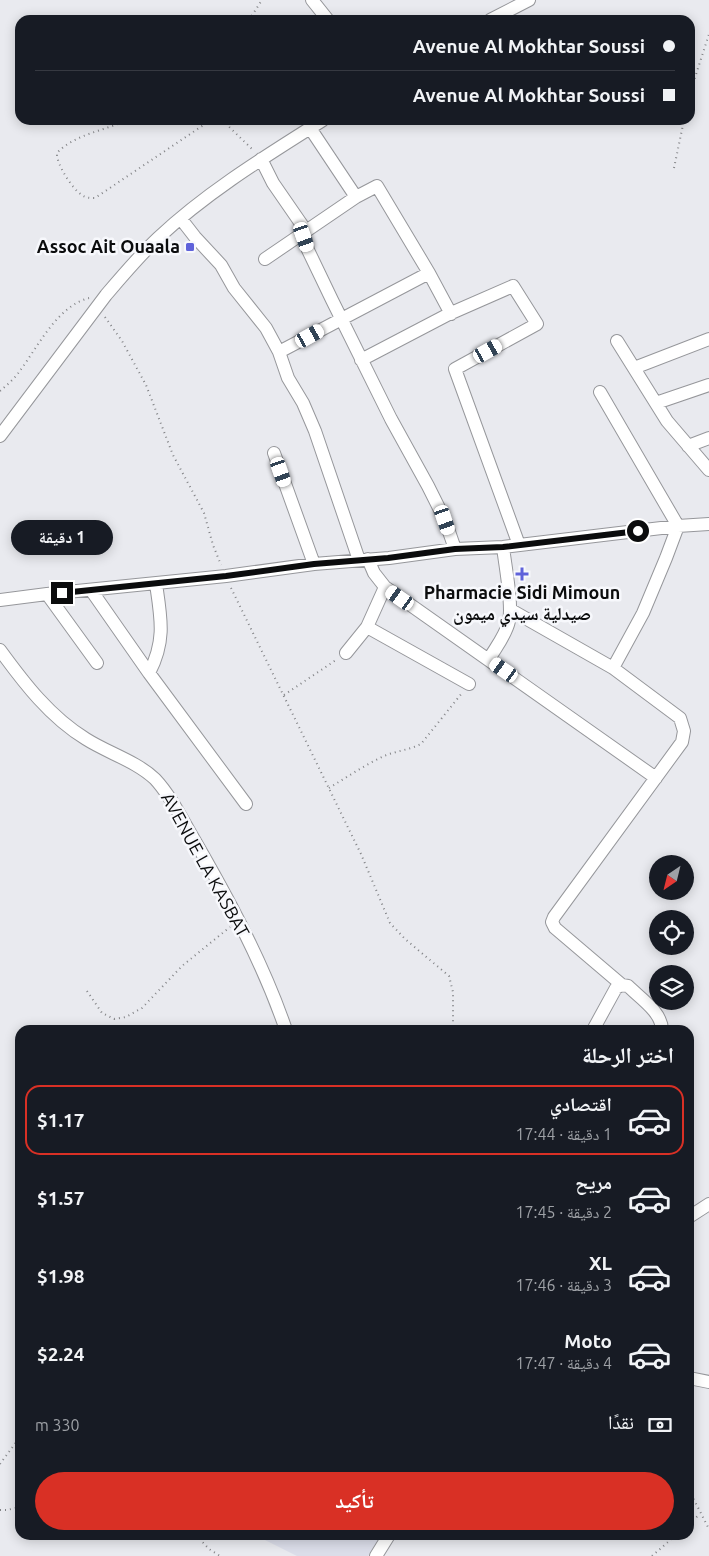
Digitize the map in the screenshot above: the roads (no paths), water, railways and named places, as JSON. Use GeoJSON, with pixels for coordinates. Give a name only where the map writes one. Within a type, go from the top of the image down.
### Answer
{"type":"FeatureCollection","features":[{"type":"Feature","properties":{"kind":"street"},"geometry":{"type":"LineString","coordinates":[[312,0],[324,15]]}},
{"type":"Feature","properties":{"kind":"street"},"geometry":{"type":"LineString","coordinates":[[500,15],[529,0]]}},
{"type":"Feature","properties":{"kind":"street"},"geometry":{"type":"LineString","coordinates":[[0,436],[106,295],[159,237],[210,195],[261,159],[315,125]]}},
{"type":"Feature","properties":{"kind":"street"},"geometry":{"type":"LineString","coordinates":[[310,128],[356,197]]}},
{"type":"Feature","properties":{"kind":"street"},"geometry":{"type":"LineString","coordinates":[[261,159],[273,183],[302,225],[308,250],[361,360],[445,520],[455,549]]}},
{"type":"Feature","properties":{"kind":"street"},"geometry":{"type":"LineString","coordinates":[[266,259],[356,197],[377,186],[429,272],[451,314]]}},
{"type":"Feature","properties":{"kind":"street"},"geometry":{"type":"LineString","coordinates":[[181,219],[194,237],[221,265],[234,288],[266,328],[279,352],[288,378],[304,403],[363,560],[385,587],[656,778]]}},
{"type":"Feature","properties":{"kind":"street"},"geometry":{"type":"LineString","coordinates":[[279,352],[429,272]]}},
{"type":"Feature","properties":{"kind":"street"},"geometry":{"type":"LineString","coordinates":[[361,360],[451,314],[513,286],[537,324],[455,369],[519,545]]}},
{"type":"Feature","properties":{"kind":"street"},"geometry":{"type":"LineString","coordinates":[[634,368],[709,338]]}},
{"type":"Feature","properties":{"kind":"street"},"geometry":{"type":"LineString","coordinates":[[617,341],[667,421],[709,470]]}},
{"type":"Feature","properties":{"kind":"street"},"geometry":{"type":"LineString","coordinates":[[656,403],[709,384]]}},
{"type":"Feature","properties":{"kind":"street"},"geometry":{"type":"LineString","coordinates":[[600,392],[678,526]]}},
{"type":"Feature","properties":{"kind":"street"},"geometry":{"type":"LineString","coordinates":[[688,446],[709,438]]}},
{"type":"Feature","properties":{"kind":"street"},"geometry":{"type":"LineString","coordinates":[[274,453],[314,564]]}},
{"type":"Feature","properties":{"kind":"street"},"geometry":{"type":"LineString","coordinates":[[0,600],[226,576],[314,564],[455,549],[503,547],[709,524]]}},
{"type":"Feature","properties":{"kind":"street"},"geometry":{"type":"LineString","coordinates":[[613,668],[643,613],[678,526]]}},
{"type":"Feature","properties":{"kind":"street"},"geometry":{"type":"LineString","coordinates":[[489,659],[504,635],[511,610],[503,547]]}},
{"type":"Feature","properties":{"kind":"street"},"geometry":{"type":"LineString","coordinates":[[149,673],[158,654],[162,629],[156,584]]}},
{"type":"Feature","properties":{"kind":"street"},"geometry":{"type":"LineString","coordinates":[[346,653],[367,627],[385,587]]}},
{"type":"Feature","properties":{"kind":"street"},"geometry":{"type":"LineString","coordinates":[[91,590],[149,673],[246,804]]}},
{"type":"Feature","properties":{"kind":"street"},"geometry":{"type":"LineString","coordinates":[[47,594],[96,663]]}},
{"type":"Feature","properties":{"kind":"street"},"geometry":{"type":"LineString","coordinates":[[511,610],[613,668],[680,718],[684,731],[682,742],[552,922],[555,928],[622,985],[628,986],[658,1016],[662,1025]]}},
{"type":"Feature","properties":{"kind":"street"},"geometry":{"type":"LineString","coordinates":[[367,627],[469,684]]}},
{"type":"Feature","properties":{"kind":"street","name":"AVENUE LA KASBAT"},"geometry":{"type":"LineString","coordinates":[[0,650],[42,703],[68,726],[100,748],[145,771],[155,779],[174,806],[204,858],[273,994],[284,1025]]}},
{"type":"Feature","properties":{"kind":"street"},"geometry":{"type":"LineString","coordinates":[[596,1025],[616,988],[622,985]]}},
{"type":"Feature","properties":{"kind":"street"},"geometry":{"type":"LineString","coordinates":[[694,1214],[709,1204]]}},
{"type":"Feature","properties":{"kind":"street"},"geometry":{"type":"LineString","coordinates":[[694,1379],[709,1382]]}},
{"type":"Feature","properties":{"kind":"street"},"geometry":{"type":"LineString","coordinates":[[376,1556],[386,1540]]}},
{"type":"Feature","properties":{"kind":"place","name":"Assoc Ait Ouaala"},"geometry":{"type":"Point","coordinates":[190,247]}},
{"type":"Feature","properties":{"kind":"place","name":"Pharmacie Sidi Mimoun صيدلية سيدي ميمون"},"geometry":{"type":"Point","coordinates":[522,574]}}]}
